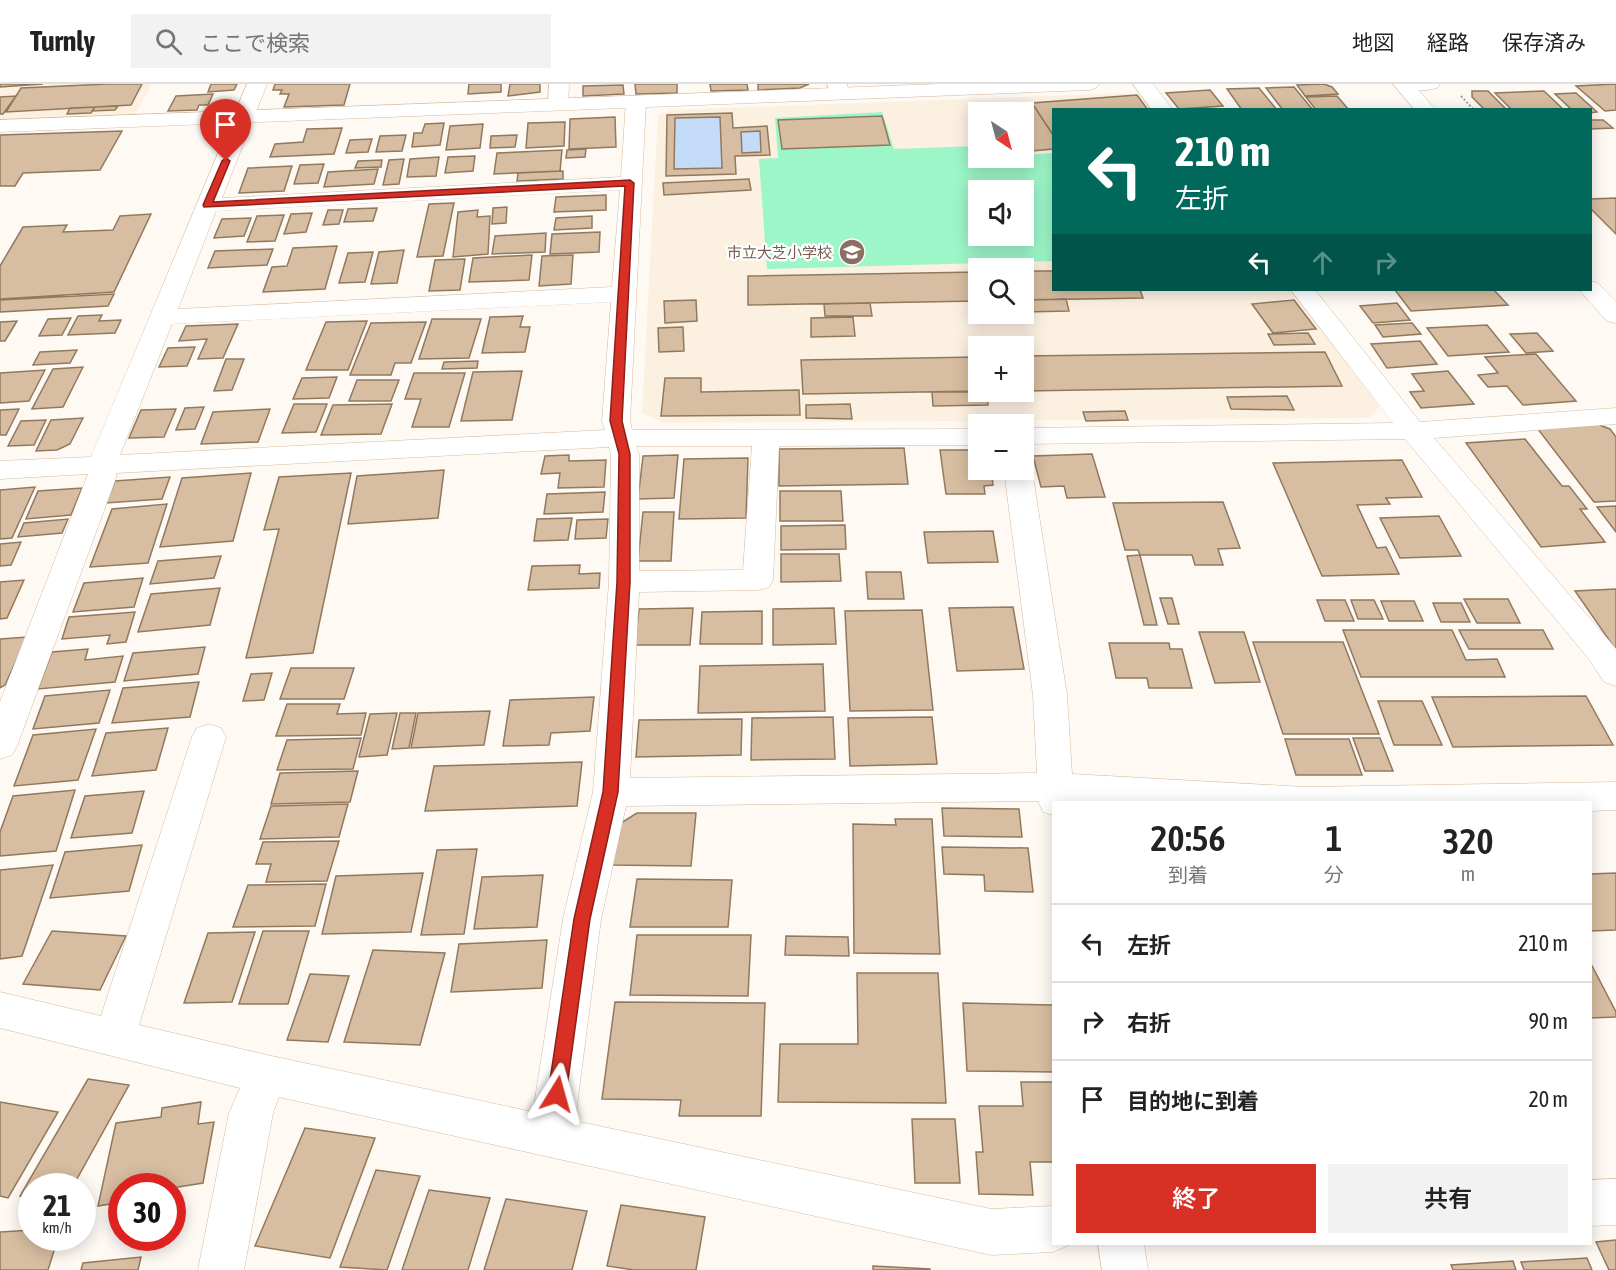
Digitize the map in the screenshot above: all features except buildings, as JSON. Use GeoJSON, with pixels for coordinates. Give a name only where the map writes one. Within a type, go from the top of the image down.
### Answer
{"type":"FeatureCollection","features":[{"type":"Feature","properties":{"kind":"main road"},"geometry":{"type":"LineString","coordinates":[[0,746],[6,712],[102,478],[102,464],[257,84]]}},
{"type":"Feature","properties":{"kind":"main road"},"geometry":{"type":"LineString","coordinates":[[558,105],[559,84]]}},
{"type":"Feature","properties":{"kind":"main road"},"geometry":{"type":"LineString","coordinates":[[0,126],[558,105],[838,89],[1089,84]]}},
{"type":"Feature","properties":{"kind":"main road"},"geometry":{"type":"LineString","coordinates":[[1143,84],[1161,108]]}},
{"type":"Feature","properties":{"kind":"main road"},"geometry":{"type":"LineString","coordinates":[[1403,85],[1430,84]]}},
{"type":"Feature","properties":{"kind":"main road"},"geometry":{"type":"LineString","coordinates":[[1403,85],[1424,108]]}},
{"type":"Feature","properties":{"kind":"main road"},"geometry":{"type":"LineString","coordinates":[[551,1138],[582,919],[610,792],[624,582],[625,454],[616,421],[636,101]]}},
{"type":"Feature","properties":{"kind":"main road"},"geometry":{"type":"LineString","coordinates":[[207,205],[630,183]]}},
{"type":"Feature","properties":{"kind":"main road"},"geometry":{"type":"LineString","coordinates":[[1592,290],[1616,316]]}},
{"type":"Feature","properties":{"kind":"main road"},"geometry":{"type":"LineString","coordinates":[[1304,291],[1413,431],[1592,642],[1616,674]]}},
{"type":"Feature","properties":{"kind":"main road"},"geometry":{"type":"LineString","coordinates":[[161,317],[623,294]]}},
{"type":"Feature","properties":{"kind":"main road"},"geometry":{"type":"LineString","coordinates":[[1034,436],[1413,431],[1616,416]]}},
{"type":"Feature","properties":{"kind":"main road"},"geometry":{"type":"LineString","coordinates":[[0,470],[619,438],[968,437]]}},
{"type":"Feature","properties":{"kind":"main road"},"geometry":{"type":"LineString","coordinates":[[624,582],[758,580],[766,438]]}},
{"type":"Feature","properties":{"kind":"main road"},"geometry":{"type":"LineString","coordinates":[[1019,480],[1050,695],[1055,795]]}},
{"type":"Feature","properties":{"kind":"main road"},"geometry":{"type":"LineString","coordinates":[[114,1039],[209,736]]}},
{"type":"Feature","properties":{"kind":"main road"},"geometry":{"type":"LineString","coordinates":[[610,792],[1055,795],[1270,801]]}},
{"type":"Feature","properties":{"kind":"main road"},"geometry":{"type":"LineString","coordinates":[[1358,801],[1616,796]]}},
{"type":"Feature","properties":{"kind":"main road"},"geometry":{"type":"LineString","coordinates":[[0,1010],[267,1075],[991,1232],[1052,1229]]}},
{"type":"Feature","properties":{"kind":"main road"},"geometry":{"type":"LineString","coordinates":[[220,1270],[251,1113],[267,1075]]}},
{"type":"Feature","properties":{"kind":"main road"},"geometry":{"type":"LineString","coordinates":[[1592,1203],[1616,1202]]}},
{"type":"Feature","properties":{"kind":"main road"},"geometry":{"type":"LineString","coordinates":[[1121,1245],[1125,1270]]}},
{"type":"Feature","properties":{"kind":"path"},"geometry":{"type":"LineString","coordinates":[[1460,96],[1472,108]]}},
{"type":"Feature","properties":{"kind":"shaded area"},"geometry":{"type":"Polygon","coordinates":[[[0,84],[152,84],[135,115],[0,121],[0,84]]]}},
{"type":"Feature","properties":{"kind":"shaded area","name":"市立大芝小学校"},"geometry":{"type":"Polygon","coordinates":[[[1127,93],[1141,96],[1150,108],[1052,108],[1052,291],[1291,291],[1380,406],[1369,418],[1034,420],[1034,414],[968,414],[968,421],[663,423],[642,412],[658,115],[672,110],[1127,93]]]}},
{"type":"Feature","properties":{"kind":"green space"},"geometry":{"type":"Polygon","coordinates":[[[882,112],[894,149],[968,146],[968,168],[1034,168],[1034,154],[1052,153],[1052,261],[1034,262],[1034,258],[968,258],[968,263],[767,269],[759,159],[778,158],[775,118],[882,112]]]}},
{"type":"Feature","properties":{"kind":"water"},"geometry":{"type":"Polygon","coordinates":[[[720,117],[722,168],[674,169],[675,118],[720,117]]]}},
{"type":"Feature","properties":{"kind":"water"},"geometry":{"type":"Polygon","coordinates":[[[760,131],[761,152],[742,153],[741,132],[760,131]]]}},
{"type":"Feature","properties":{"kind":"place","name":"市立大芝小学校"},"geometry":{"type":"Point","coordinates":[852,252]}},
{"type":"Feature","properties":{"kind":"route"},"geometry":{"type":"LineString","coordinates":[[226,161],[207,205],[630,183],[616,421],[625,454],[624,582],[610,792],[582,919],[557,1094]]}}]}
